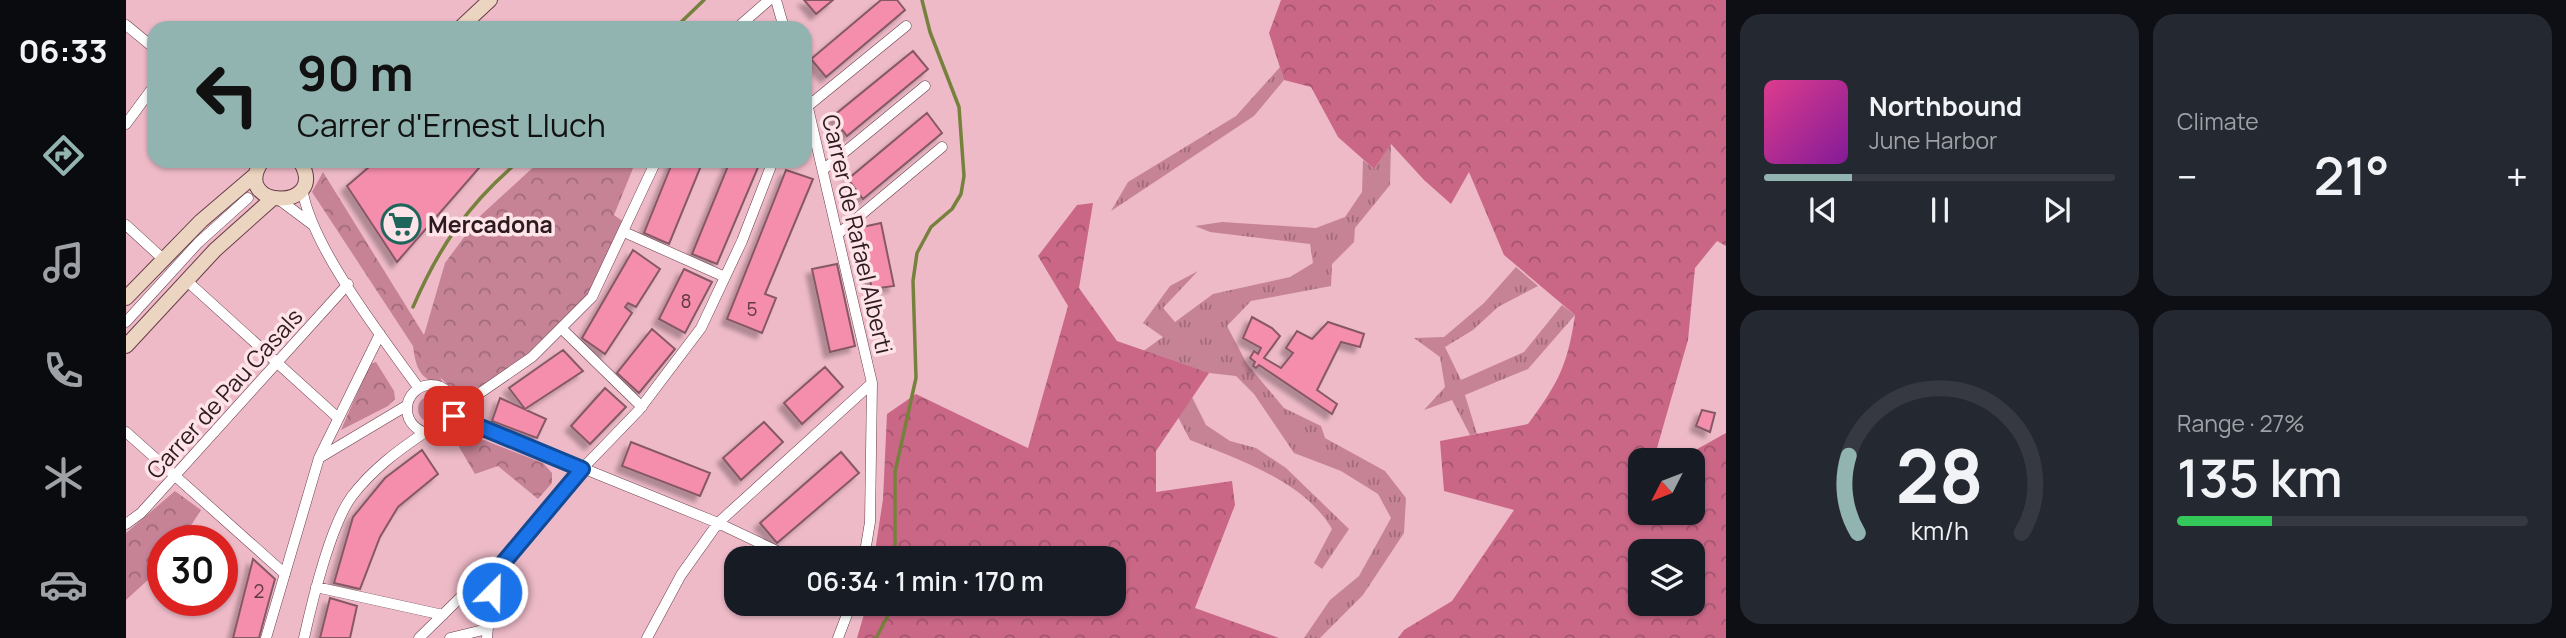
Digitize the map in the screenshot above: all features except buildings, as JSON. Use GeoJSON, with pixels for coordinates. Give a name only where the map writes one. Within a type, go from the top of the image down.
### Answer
{"type":"FeatureCollection","features":[{"type":"Feature","properties":{"kind":"street"},"geometry":{"type":"LineString","coordinates":[[468,21],[490,0]]}},
{"type":"Feature","properties":{"kind":"street"},"geometry":{"type":"LineString","coordinates":[[745,21],[769,0]]}},
{"type":"Feature","properties":{"kind":"street"},"geometry":{"type":"LineString","coordinates":[[776,0],[782,21]]}},
{"type":"Feature","properties":{"kind":"street"},"geometry":{"type":"LineString","coordinates":[[126,24],[147,42]]}},
{"type":"Feature","properties":{"kind":"street"},"geometry":{"type":"LineString","coordinates":[[812,110],[906,26]]}},
{"type":"Feature","properties":{"kind":"street"},"geometry":{"type":"LineString","coordinates":[[824,169],[925,86]]}},
{"type":"Feature","properties":{"kind":"street"},"geometry":{"type":"LineString","coordinates":[[126,124],[147,96]]}},
{"type":"Feature","properties":{"kind":"street","name":"Carrer de Rafael Alberti"},"geometry":{"type":"LineString","coordinates":[[812,128],[824,169],[872,383],[872,486],[865,546]]}},
{"type":"Feature","properties":{"kind":"street"},"geometry":{"type":"LineString","coordinates":[[838,234],[942,147]]}},
{"type":"Feature","properties":{"kind":"street"},"geometry":{"type":"LineString","coordinates":[[126,298],[256,168]]}},
{"type":"Feature","properties":{"kind":"street"},"geometry":{"type":"LineString","coordinates":[[258,168],[260,189],[313,226]]}},
{"type":"Feature","properties":{"kind":"street"},"geometry":{"type":"LineString","coordinates":[[307,168],[303,193],[313,226],[380,334],[418,387]]}},
{"type":"Feature","properties":{"kind":"street"},"geometry":{"type":"LineString","coordinates":[[452,397],[480,393],[532,357],[592,297],[653,168]]}},
{"type":"Feature","properties":{"kind":"street"},"geometry":{"type":"LineString","coordinates":[[419,638],[469,589],[493,575],[582,469],[642,407],[701,328],[771,168]]}},
{"type":"Feature","properties":{"kind":"street"},"geometry":{"type":"LineString","coordinates":[[126,346],[187,281],[276,200],[303,193]]}},
{"type":"Feature","properties":{"kind":"street"},"geometry":{"type":"LineString","coordinates":[[126,321],[198,243],[248,198]]}},
{"type":"Feature","properties":{"kind":"street"},"geometry":{"type":"LineString","coordinates":[[126,225],[163,259]]}},
{"type":"Feature","properties":{"kind":"street"},"geometry":{"type":"LineString","coordinates":[[624,232],[725,277]]}},
{"type":"Feature","properties":{"kind":"street"},"geometry":{"type":"LineString","coordinates":[[187,281],[337,417]]}},
{"type":"Feature","properties":{"kind":"street","name":"Carrer de Pau Casals"},"geometry":{"type":"LineString","coordinates":[[126,524],[141,513],[348,284]]}},
{"type":"Feature","properties":{"kind":"street"},"geometry":{"type":"LineString","coordinates":[[561,328],[642,407]]}},
{"type":"Feature","properties":{"kind":"street"},"geometry":{"type":"LineString","coordinates":[[266,638],[319,458],[380,334]]}},
{"type":"Feature","properties":{"kind":"street"},"geometry":{"type":"LineString","coordinates":[[647,638],[681,575],[718,523],[872,383]]}},
{"type":"Feature","properties":{"kind":"street"},"geometry":{"type":"LineString","coordinates":[[304,638],[316,587],[350,498],[384,461],[424,433],[442,431],[454,416],[452,397],[439,386],[418,387]]}},
{"type":"Feature","properties":{"kind":"street"},"geometry":{"type":"LineString","coordinates":[[319,458],[406,407],[418,387]]}},
{"type":"Feature","properties":{"kind":"street"},"geometry":{"type":"LineString","coordinates":[[406,407],[412,425],[424,433]]}},
{"type":"Feature","properties":{"kind":"street"},"geometry":{"type":"LineString","coordinates":[[454,416],[718,523],[766,546]]}},
{"type":"Feature","properties":{"kind":"street"},"geometry":{"type":"LineString","coordinates":[[126,432],[285,574]]}},
{"type":"Feature","properties":{"kind":"street"},"geometry":{"type":"LineString","coordinates":[[450,638],[487,634],[493,575]]}},
{"type":"Feature","properties":{"kind":"street"},"geometry":{"type":"LineString","coordinates":[[316,587],[443,615]]}},
{"type":"Feature","properties":{"kind":"street"},"geometry":{"type":"LineString","coordinates":[[838,638],[846,616]]}},
{"type":"Feature","properties":{"kind":"green space"},"geometry":{"type":"Polygon","coordinates":[[[1281,0],[1726,0],[1726,246],[1717,241],[1695,268],[1688,340],[1657,448],[1628,448],[1628,525],[1705,525],[1705,448],[1699,448],[1726,433],[1726,638],[1398,638],[1404,630],[1452,601],[1514,510],[1444,491],[1440,441],[1528,424],[1560,373],[1569,347],[1575,315],[1504,255],[1469,172],[1451,204],[1424,180],[1391,144],[1374,169],[1338,137],[1311,87],[1284,80],[1269,33],[1281,0]]]}},
{"type":"Feature","properties":{"kind":"green space"},"geometry":{"type":"Polygon","coordinates":[[[1280,67],[1284,80],[1254,116],[1111,211],[1128,182],[1236,116],[1280,67]]]}},
{"type":"Feature","properties":{"kind":"green space"},"geometry":{"type":"Polygon","coordinates":[[[1391,143],[1390,185],[1355,228],[1354,242],[1332,264],[1331,286],[1251,301],[1227,326],[1247,364],[1284,408],[1321,426],[1325,438],[1385,471],[1406,498],[1404,533],[1363,595],[1320,638],[1304,638],[1330,600],[1359,576],[1391,518],[1378,494],[1341,471],[1294,453],[1254,394],[1236,376],[1209,373],[1142,352],[1163,337],[1143,323],[1170,286],[1198,271],[1163,308],[1175,322],[1213,294],[1290,277],[1313,263],[1310,244],[1210,232],[1195,226],[1222,222],[1316,228],[1345,217],[1362,192],[1363,160],[1374,169],[1391,143]]]}},
{"type":"Feature","properties":{"kind":"green space"},"geometry":{"type":"Polygon","coordinates":[[[532,168],[633,168],[614,215],[624,222],[588,294],[528,353],[479,387],[453,390],[440,377],[447,390],[422,375],[413,346],[312,192],[323,172],[424,335],[445,263],[479,217],[532,168]]]}},
{"type":"Feature","properties":{"kind":"green space"},"geometry":{"type":"Polygon","coordinates":[[[1093,203],[1079,288],[1117,341],[1209,373],[1156,451],[1156,492],[1232,481],[1235,505],[1195,608],[1279,638],[857,638],[863,616],[1126,616],[1126,546],[876,546],[883,499],[887,414],[916,394],[1028,448],[1068,306],[1038,256],[1077,205],[1093,203]]]}},
{"type":"Feature","properties":{"kind":"green space"},"geometry":{"type":"Polygon","coordinates":[[[1516,267],[1538,286],[1498,307],[1473,330],[1445,347],[1461,380],[1524,352],[1562,305],[1575,315],[1528,369],[1465,395],[1477,434],[1470,435],[1452,400],[1424,410],[1445,387],[1440,357],[1414,338],[1444,337],[1484,303],[1516,267]]]}},
{"type":"Feature","properties":{"kind":"green space"},"geometry":{"type":"Polygon","coordinates":[[[376,362],[394,391],[395,399],[388,406],[341,430],[370,364],[376,362]]]}},
{"type":"Feature","properties":{"kind":"green space"},"geometry":{"type":"Polygon","coordinates":[[[431,396],[440,400],[444,409],[440,418],[431,422],[422,418],[418,409],[422,400],[431,396]]]}},
{"type":"Feature","properties":{"kind":"green space"},"geometry":{"type":"Polygon","coordinates":[[[1192,397],[1206,425],[1230,441],[1256,448],[1286,468],[1349,529],[1322,569],[1314,563],[1332,529],[1320,512],[1288,485],[1269,474],[1190,440],[1178,417],[1192,397]]]}},
{"type":"Feature","properties":{"kind":"green space"},"geometry":{"type":"Polygon","coordinates":[[[458,430],[543,463],[552,473],[552,483],[538,499],[498,466],[475,474],[452,435],[458,430]]]}},
{"type":"Feature","properties":{"kind":"green space"},"geometry":{"type":"Polygon","coordinates":[[[175,491],[201,510],[191,525],[147,525],[147,581],[126,600],[126,533],[175,491]]]}},
{"type":"Feature","properties":{"kind":"waterway"},"geometry":{"type":"LineString","coordinates":[[682,21],[704,0]]}},
{"type":"Feature","properties":{"kind":"waterway"},"geometry":{"type":"LineString","coordinates":[[895,546],[895,472],[916,378],[913,281],[917,253],[931,227],[952,209],[961,194],[964,176],[959,107],[930,32],[922,0]]}},
{"type":"Feature","properties":{"kind":"waterway"},"geometry":{"type":"LineString","coordinates":[[413,307],[433,265],[457,228],[470,210],[511,168]]}},
{"type":"Feature","properties":{"kind":"waterway"},"geometry":{"type":"LineString","coordinates":[[876,638],[888,616]]}},
{"type":"Feature","properties":{"kind":"place","name":"Mercadona"},"geometry":{"type":"Point","coordinates":[401,224]}},
{"type":"Feature","properties":{"kind":"route"},"geometry":{"type":"LineString","coordinates":[[454,416],[582,469],[493,575],[492,592]]}}]}
